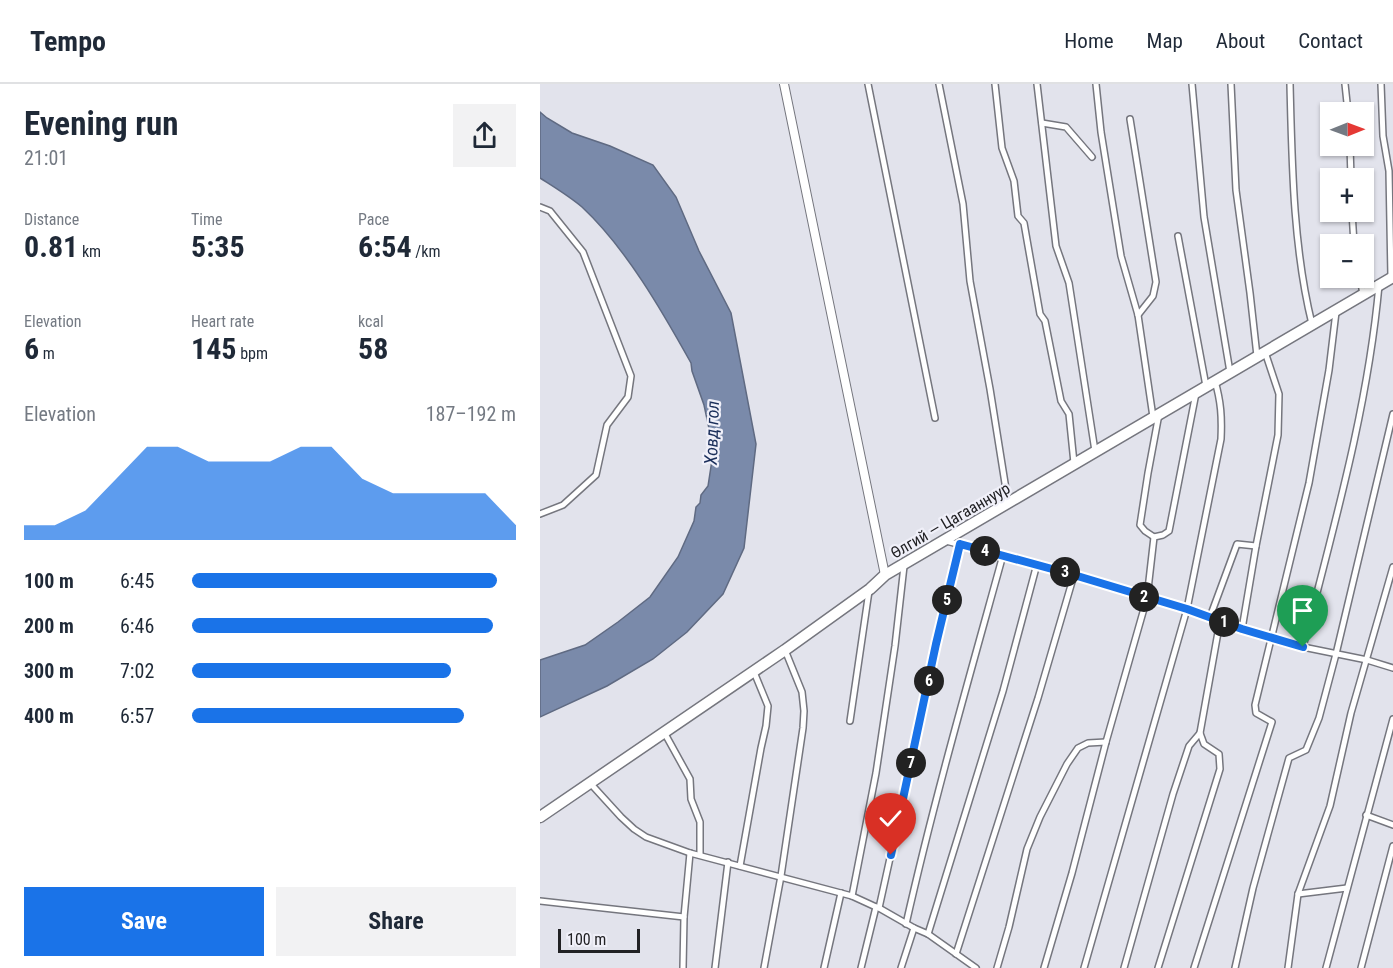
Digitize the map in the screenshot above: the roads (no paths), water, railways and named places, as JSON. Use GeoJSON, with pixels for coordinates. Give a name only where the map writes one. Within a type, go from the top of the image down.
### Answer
{"type":"FeatureCollection","features":[{"type":"Feature","properties":{"kind":"highway","name":"Өлгий — Цагааннуур"},"geometry":{"type":"LineString","coordinates":[[540,817],[785,650],[870,589],[885,575],[1392,278]]}},
{"type":"Feature","properties":{"kind":"street"},"geometry":{"type":"LineString","coordinates":[[784,84],[885,575]]}},
{"type":"Feature","properties":{"kind":"street"},"geometry":{"type":"LineString","coordinates":[[868,84],[935,418]]}},
{"type":"Feature","properties":{"kind":"street"},"geometry":{"type":"LineString","coordinates":[[939,84],[963,204],[970,281],[1008,503]]}},
{"type":"Feature","properties":{"kind":"street"},"geometry":{"type":"LineString","coordinates":[[995,84],[1002,148],[1014,181],[1018,216],[1024,223],[1040,314],[1045,321],[1061,401],[1070,414],[1074,464]]}},
{"type":"Feature","properties":{"kind":"street"},"geometry":{"type":"LineString","coordinates":[[1037,84],[1056,246],[1069,283],[1095,451]]}},
{"type":"Feature","properties":{"kind":"street"},"geometry":{"type":"LineString","coordinates":[[1096,84],[1101,132],[1121,256],[1138,315],[1156,415],[1140,525],[1154,537],[1168,531],[1206,386],[1178,236]]}},
{"type":"Feature","properties":{"kind":"street"},"geometry":{"type":"LineString","coordinates":[[1192,84],[1204,217],[1230,372]]}},
{"type":"Feature","properties":{"kind":"street"},"geometry":{"type":"LineString","coordinates":[[1231,84],[1236,190],[1250,294],[1261,354],[1279,394],[1278,435],[1242,629]]}},
{"type":"Feature","properties":{"kind":"street"},"geometry":{"type":"LineString","coordinates":[[1290,84],[1292,156],[1298,235],[1305,296],[1312,324]]}},
{"type":"Feature","properties":{"kind":"street"},"geometry":{"type":"LineString","coordinates":[[1345,84],[1347,102]]}},
{"type":"Feature","properties":{"kind":"street"},"geometry":{"type":"LineString","coordinates":[[1381,84],[1383,136],[1389,171],[1392,278]]}},
{"type":"Feature","properties":{"kind":"street"},"geometry":{"type":"LineString","coordinates":[[1130,119],[1156,282],[1153,296],[1138,315]]}},
{"type":"Feature","properties":{"kind":"street"},"geometry":{"type":"LineString","coordinates":[[1042,123],[1066,127],[1092,157]]}},
{"type":"Feature","properties":{"kind":"street"},"geometry":{"type":"LineString","coordinates":[[540,207],[550,211],[583,252],[631,376],[628,397],[607,425],[596,475],[563,506],[540,514]]}},
{"type":"Feature","properties":{"kind":"street"},"geometry":{"type":"LineString","coordinates":[[1303,647],[1354,437],[1375,325],[1379,285]]}},
{"type":"Feature","properties":{"kind":"street"},"geometry":{"type":"LineString","coordinates":[[1362,288],[1363,294]]}},
{"type":"Feature","properties":{"kind":"street"},"geometry":{"type":"LineString","coordinates":[[1194,968],[1272,722],[1256,713],[1254,705],[1309,483],[1329,370],[1336,310]]}},
{"type":"Feature","properties":{"kind":"street"},"geometry":{"type":"LineString","coordinates":[[1083,968],[1187,609],[1221,439],[1220,400],[1206,386]]}},
{"type":"Feature","properties":{"kind":"street"},"geometry":{"type":"LineString","coordinates":[[1235,968],[1253,888],[1289,758],[1306,750],[1319,718],[1393,414]]}},
{"type":"Feature","properties":{"kind":"street"},"geometry":{"type":"LineString","coordinates":[[1044,968],[1147,598],[1154,537]]}},
{"type":"Feature","properties":{"kind":"street"},"geometry":{"type":"LineString","coordinates":[[945,540],[1037,564],[1187,609],[1270,638],[1393,668]]}},
{"type":"Feature","properties":{"kind":"street"},"geometry":{"type":"LineString","coordinates":[[861,968],[960,544]]}},
{"type":"Feature","properties":{"kind":"street"},"geometry":{"type":"LineString","coordinates":[[1210,617],[1238,544],[1256,546]]}},
{"type":"Feature","properties":{"kind":"street"},"geometry":{"type":"LineString","coordinates":[[906,924],[953,734],[1003,555]]}},
{"type":"Feature","properties":{"kind":"street"},"geometry":{"type":"LineString","coordinates":[[852,896],[876,773],[895,646],[904,564]]}},
{"type":"Feature","properties":{"kind":"street"},"geometry":{"type":"LineString","coordinates":[[928,934],[1003,691],[1037,564]]}},
{"type":"Feature","properties":{"kind":"street"},"geometry":{"type":"LineString","coordinates":[[1288,968],[1298,894],[1330,806],[1351,713],[1393,567]]}},
{"type":"Feature","properties":{"kind":"street"},"geometry":{"type":"LineString","coordinates":[[956,954],[1038,698],[1074,575]]}},
{"type":"Feature","properties":{"kind":"street"},"geometry":{"type":"LineString","coordinates":[[850,721],[870,589]]}},
{"type":"Feature","properties":{"kind":"street"},"geometry":{"type":"LineString","coordinates":[[1158,968],[1220,769],[1219,754],[1204,744],[1200,733],[1220,621]]}},
{"type":"Feature","properties":{"kind":"street"},"geometry":{"type":"LineString","coordinates":[[764,968],[781,876],[803,728],[802,692],[785,650]]}},
{"type":"Feature","properties":{"kind":"street"},"geometry":{"type":"LineString","coordinates":[[740,866],[768,706],[754,671]]}},
{"type":"Feature","properties":{"kind":"street"},"geometry":{"type":"LineString","coordinates":[[1326,968],[1393,719]]}},
{"type":"Feature","properties":{"kind":"street"},"geometry":{"type":"LineString","coordinates":[[663,732],[690,779],[691,799],[700,822],[700,855]]}},
{"type":"Feature","properties":{"kind":"street"},"geometry":{"type":"LineString","coordinates":[[1124,968],[1173,794],[1189,746],[1200,733]]}},
{"type":"Feature","properties":{"kind":"street"},"geometry":{"type":"LineString","coordinates":[[997,968],[1027,849],[1040,817],[1067,764],[1078,748],[1088,743],[1106,742]]}},
{"type":"Feature","properties":{"kind":"street"},"geometry":{"type":"LineString","coordinates":[[590,783],[634,830],[646,837],[700,855],[852,896],[928,934],[956,954],[966,965],[976,968]]}},
{"type":"Feature","properties":{"kind":"street"},"geometry":{"type":"LineString","coordinates":[[1366,815],[1393,825]]}},
{"type":"Feature","properties":{"kind":"street"},"geometry":{"type":"LineString","coordinates":[[1361,968],[1393,846]]}},
{"type":"Feature","properties":{"kind":"street"},"geometry":{"type":"LineString","coordinates":[[682,968],[690,852]]}},
{"type":"Feature","properties":{"kind":"street"},"geometry":{"type":"LineString","coordinates":[[716,968],[728,862]]}},
{"type":"Feature","properties":{"kind":"street"},"geometry":{"type":"LineString","coordinates":[[1298,894],[1347,888]]}},
{"type":"Feature","properties":{"kind":"street"},"geometry":{"type":"LineString","coordinates":[[824,968],[841,893]]}},
{"type":"Feature","properties":{"kind":"street"},"geometry":{"type":"LineString","coordinates":[[540,901],[684,917]]}},
{"type":"Feature","properties":{"kind":"street"},"geometry":{"type":"LineString","coordinates":[[901,968],[914,928]]}},
{"type":"Feature","properties":{"kind":"water","name":"Ховд гол"},"geometry":{"type":"Polygon","coordinates":[[[540,112],[572,133],[610,146],[653,165],[676,197],[699,251],[731,313],[756,444],[744,548],[723,594],[687,632],[653,659],[607,686],[540,717],[540,660],[585,645],[650,597],[678,557],[694,521],[701,495],[708,486],[712,460],[710,433],[704,405],[691,363],[655,302],[614,241],[598,223],[577,203],[540,178],[540,112]]]}}]}
